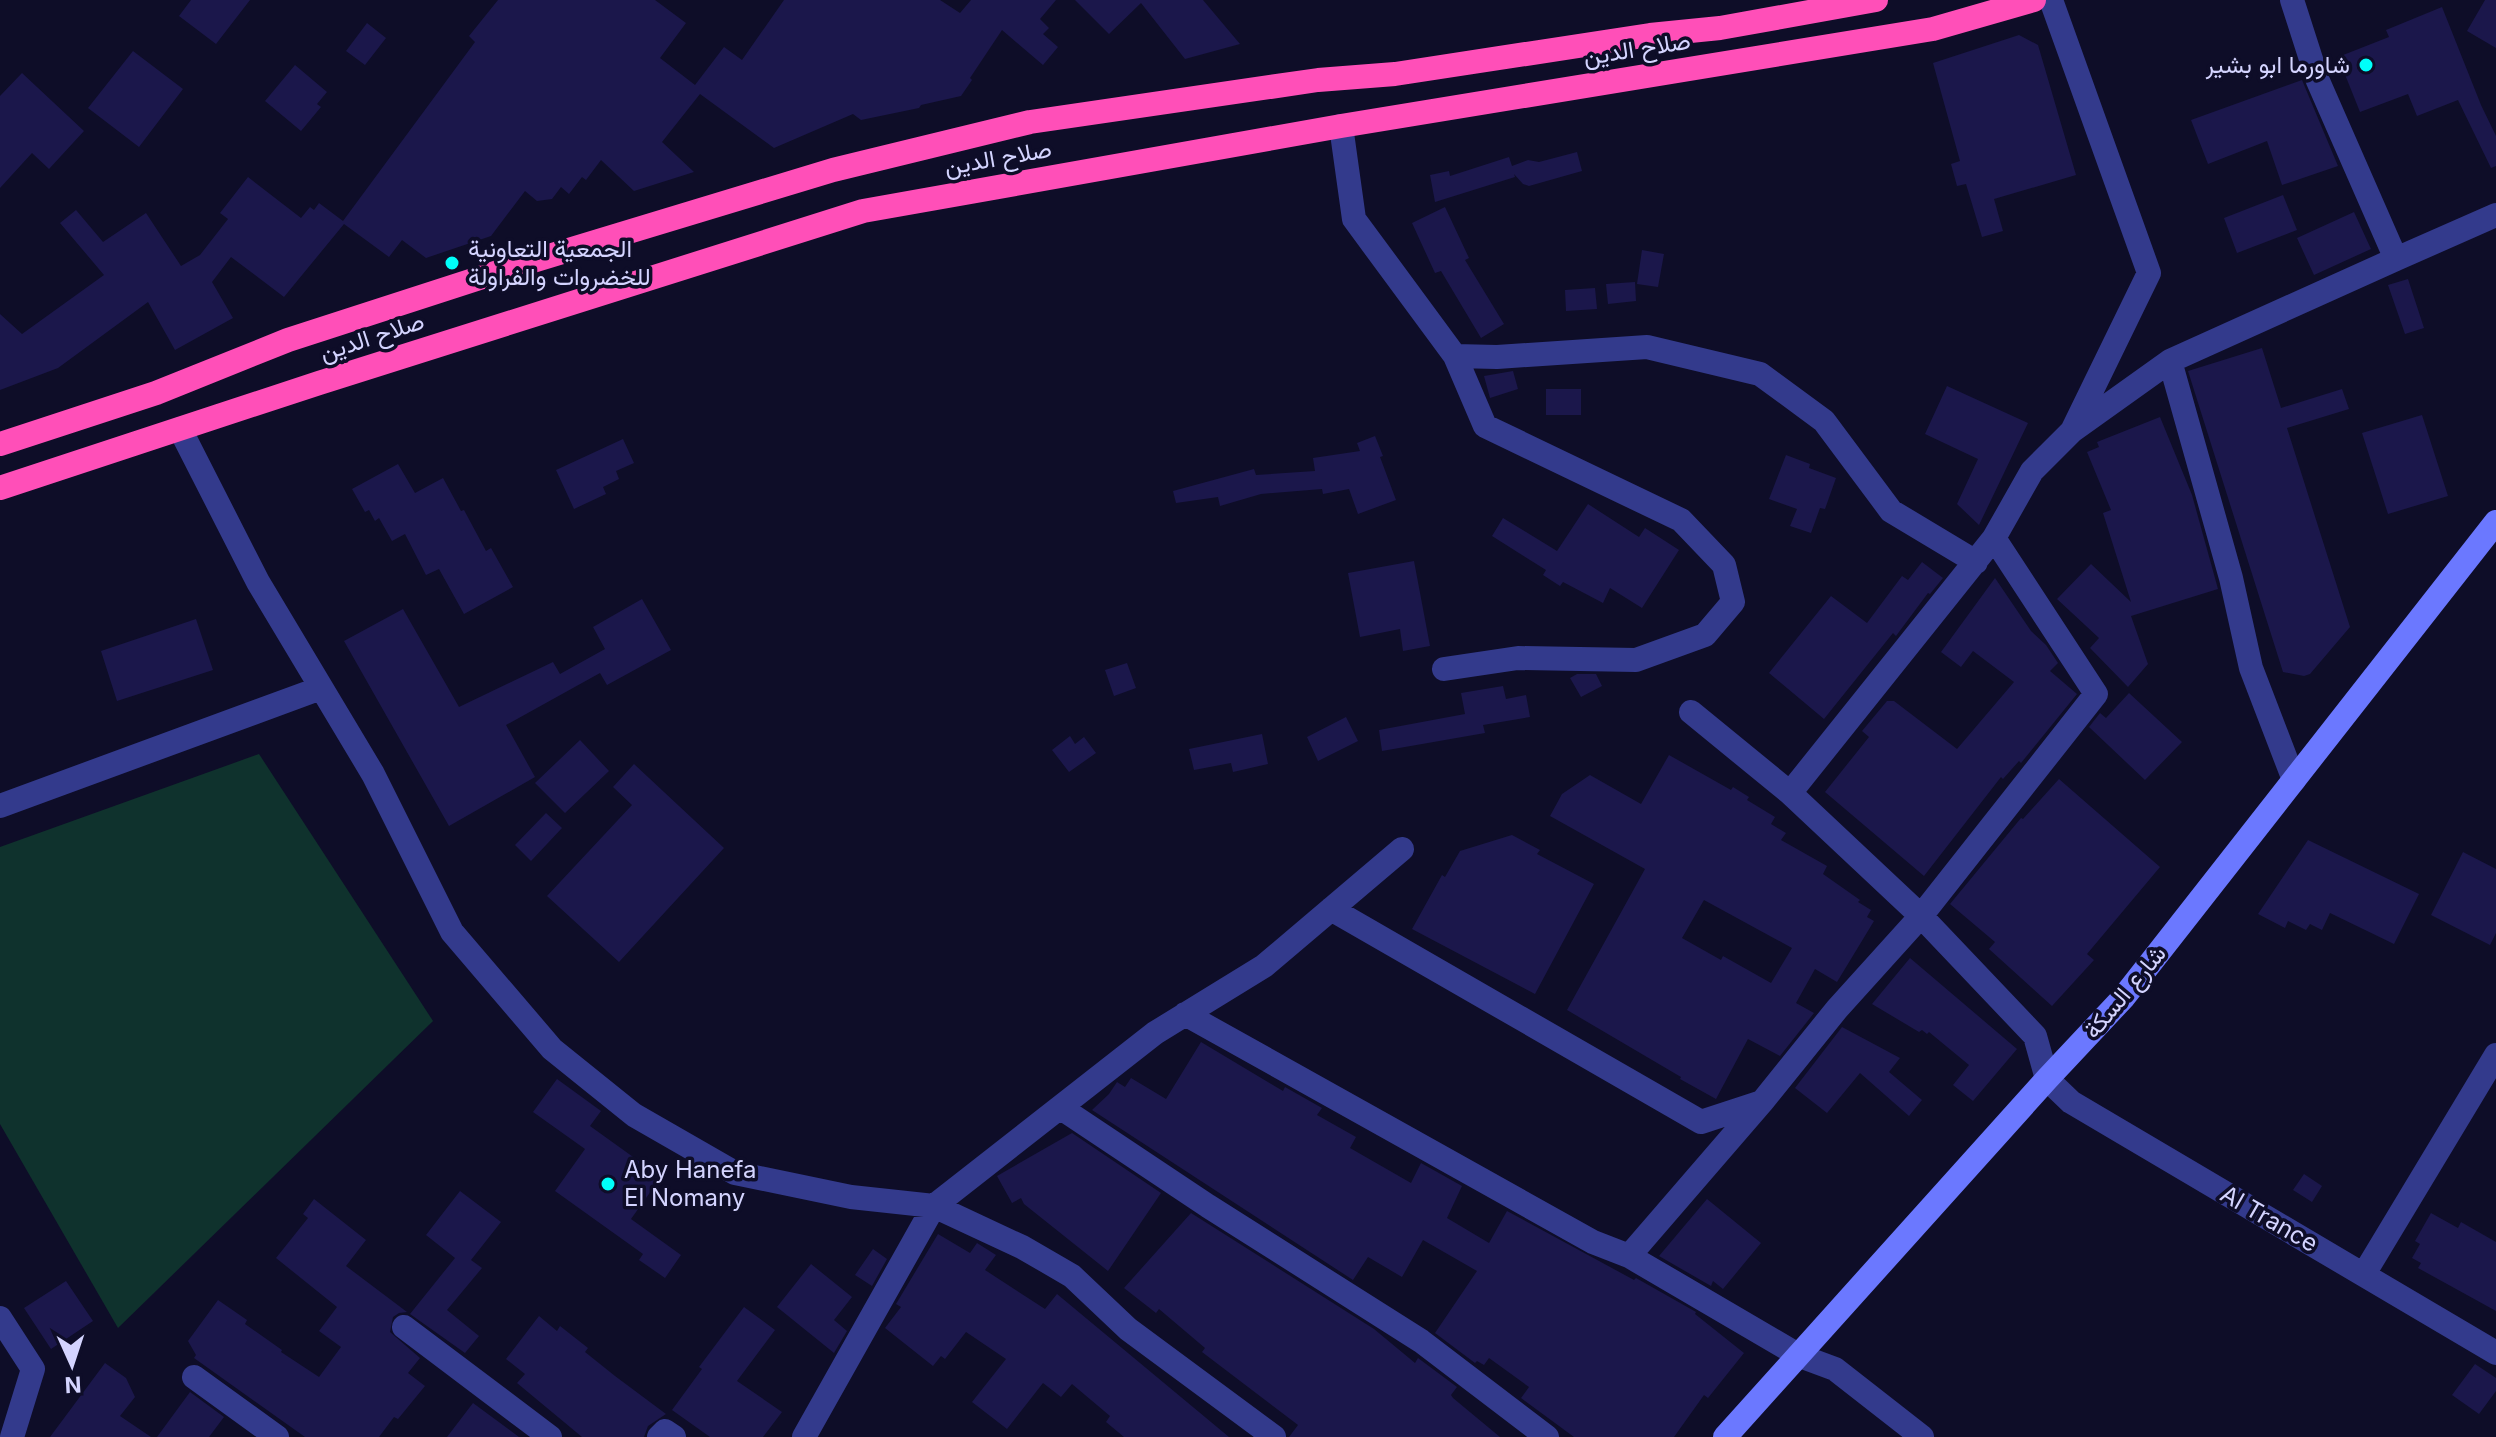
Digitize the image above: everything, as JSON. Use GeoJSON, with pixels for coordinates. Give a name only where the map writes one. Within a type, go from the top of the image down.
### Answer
{"type":"FeatureCollection","features":[{"type":"Feature","properties":{"kind":"highway","name":"صلاح الدين"},"geometry":{"type":"LineString","coordinates":[[0,444],[156,393],[288,340],[526,263],[833,170],[1030,122],[1318,80],[1395,74],[1650,35],[1720,28],[1876,0]]}},
{"type":"Feature","properties":{"kind":"highway","name":"صلاح الدين"},"geometry":{"type":"LineString","coordinates":[[0,488],[863,211],[1341,126],[1933,29],[2034,0]]}},
{"type":"Feature","properties":{"kind":"street"},"geometry":{"type":"LineString","coordinates":[[2051,0],[2149,273],[2072,431]]}},
{"type":"Feature","properties":{"kind":"street"},"geometry":{"type":"LineString","coordinates":[[2292,0],[2318,81],[2396,259]]}},
{"type":"Feature","properties":{"kind":"street"},"geometry":{"type":"LineString","coordinates":[[1341,126],[1354,219],[1455,356],[1485,426],[1681,520],[1724,565],[1733,602],[1705,635],[1636,660],[1518,658],[1444,669]]}},
{"type":"Feature","properties":{"kind":"street"},"geometry":{"type":"LineString","coordinates":[[1790,793],[1976,562],[1994,538],[2032,471],[2072,431],[2170,361],[2496,215]]}},
{"type":"Feature","properties":{"kind":"street"},"geometry":{"type":"LineString","coordinates":[[1455,356],[1497,357],[1647,347],[1760,374],[1824,421],[1891,511],[1976,562]]}},
{"type":"Feature","properties":{"kind":"street"},"geometry":{"type":"LineString","coordinates":[[2170,361],[2231,578],[2251,668],[2294,780]]}},
{"type":"Feature","properties":{"kind":"street"},"geometry":{"type":"LineString","coordinates":[[180,429],[258,582],[373,774],[452,932],[552,1049],[634,1115],[735,1173],[851,1197],[934,1206],[1022,1247],[1072,1276],[1128,1329],[1274,1437]]}},
{"type":"Feature","properties":{"kind":"street","name":"شارع السكة"},"geometry":{"type":"LineString","coordinates":[[1725,1437],[2123,998],[2496,522]]}},
{"type":"Feature","properties":{"kind":"street"},"geometry":{"type":"LineString","coordinates":[[1629,1256],[1762,1102],[1837,1009],[1921,916],[2096,694],[1994,538]]}},
{"type":"Feature","properties":{"kind":"street"},"geometry":{"type":"LineString","coordinates":[[0,806],[321,688]]}},
{"type":"Feature","properties":{"kind":"street"},"geometry":{"type":"LineString","coordinates":[[1691,712],[1790,793],[1921,916],[2035,1036],[2047,1079]]}},
{"type":"Feature","properties":{"kind":"street"},"geometry":{"type":"LineString","coordinates":[[804,1437],[934,1206],[1155,1033],[1264,966],[1402,849]]}},
{"type":"Feature","properties":{"kind":"street"},"geometry":{"type":"LineString","coordinates":[[1331,909],[1701,1122],[1762,1102]]}},
{"type":"Feature","properties":{"kind":"street"},"geometry":{"type":"LineString","coordinates":[[1185,1014],[1593,1242],[1629,1256],[1800,1356],[1835,1369],[1922,1437]]}},
{"type":"Feature","properties":{"kind":"street"},"geometry":{"type":"LineString","coordinates":[[2364,1274],[2496,1055]]}},
{"type":"Feature","properties":{"kind":"street","name":"Al Trance"},"geometry":{"type":"LineString","coordinates":[[2047,1079],[2071,1102],[2496,1353]]}},
{"type":"Feature","properties":{"kind":"street"},"geometry":{"type":"LineString","coordinates":[[1061,1108],[1421,1341],[1547,1437]]}},
{"type":"Feature","properties":{"kind":"street"},"geometry":{"type":"LineString","coordinates":[[0,1318],[33,1369],[12,1437]]}},
{"type":"Feature","properties":{"kind":"street"},"geometry":{"type":"LineString","coordinates":[[404,1327],[550,1437]]}},
{"type":"Feature","properties":{"kind":"street"},"geometry":{"type":"LineString","coordinates":[[194,1377],[277,1437]]}},
{"type":"Feature","properties":{"kind":"street"},"geometry":{"type":"LineString","coordinates":[[659,1437],[665,1431],[674,1437]]}},
{"type":"Feature","properties":{"kind":"green space"},"geometry":{"type":"Polygon","coordinates":[[[259,754],[433,1021],[118,1328],[0,1124],[0,847],[259,754]]]}},
{"type":"Feature","properties":{"kind":"building"},"geometry":{"type":"Polygon","coordinates":[[[191,0],[250,0],[216,44],[179,16],[191,0]]]}},
{"type":"Feature","properties":{"kind":"building"},"geometry":{"type":"Polygon","coordinates":[[[498,0],[655,0],[686,23],[660,58],[695,85],[724,47],[742,60],[784,0],[940,0],[960,13],[971,0],[1056,0],[1040,19],[1049,28],[1043,34],[1058,47],[1043,65],[1002,30],[961,96],[861,120],[853,114],[774,148],[700,94],[662,142],[694,172],[634,191],[601,160],[586,180],[582,177],[569,194],[561,187],[552,199],[537,201],[525,191],[491,236],[426,258],[402,240],[389,257],[344,224],[284,297],[231,257],[212,282],[233,318],[175,350],[148,302],[58,368],[0,390],[0,314],[22,334],[104,275],[60,223],[76,210],[103,242],[146,213],[181,266],[200,255],[228,219],[220,213],[248,177],[301,218],[310,207],[314,210],[319,203],[343,221],[475,42],[469,36],[498,0]]]}},
{"type":"Feature","properties":{"kind":"building"},"geometry":{"type":"Polygon","coordinates":[[[1075,0],[1203,0],[1240,44],[1185,59],[1141,3],[1109,34],[1075,0]]]}},
{"type":"Feature","properties":{"kind":"building"},"geometry":{"type":"Polygon","coordinates":[[[2485,0],[2496,0],[2496,48],[2467,31],[2485,0]]]}},
{"type":"Feature","properties":{"kind":"building"},"geometry":{"type":"Polygon","coordinates":[[[2442,7],[2496,136],[2496,166],[2491,168],[2458,100],[2417,116],[2408,94],[2360,112],[2338,57],[2389,37],[2386,30],[2442,7]]]}},
{"type":"Feature","properties":{"kind":"building"},"geometry":{"type":"Polygon","coordinates":[[[367,23],[386,38],[365,65],[346,51],[367,23]]]}},
{"type":"Feature","properties":{"kind":"building"},"geometry":{"type":"Polygon","coordinates":[[[2019,35],[2038,45],[2076,175],[1994,199],[2003,231],[1982,237],[1966,184],[1957,186],[1951,164],[1960,161],[1933,63],[2019,35]]]}},
{"type":"Feature","properties":{"kind":"building"},"geometry":{"type":"Polygon","coordinates":[[[133,51],[183,89],[139,147],[88,108],[133,51]]]}},
{"type":"Feature","properties":{"kind":"building"},"geometry":{"type":"Polygon","coordinates":[[[295,65],[327,92],[317,104],[321,107],[301,131],[265,101],[295,65]]]}},
{"type":"Feature","properties":{"kind":"building"},"geometry":{"type":"Polygon","coordinates":[[[22,73],[84,131],[49,169],[32,153],[0,188],[0,96],[22,73]]]}},
{"type":"Feature","properties":{"kind":"building"},"geometry":{"type":"Polygon","coordinates":[[[2302,80],[2338,166],[2282,185],[2267,141],[2208,164],[2191,120],[2302,80]]]}},
{"type":"Feature","properties":{"kind":"building"},"geometry":{"type":"Polygon","coordinates":[[[1577,152],[1582,171],[1529,186],[1514,174],[1515,177],[1435,202],[1430,175],[1449,171],[1450,176],[1509,157],[1512,166],[1528,160],[1539,162],[1577,152]]]}},
{"type":"Feature","properties":{"kind":"building"},"geometry":{"type":"Polygon","coordinates":[[[2283,195],[2297,230],[2237,253],[2224,218],[2283,195]]]}},
{"type":"Feature","properties":{"kind":"building"},"geometry":{"type":"Polygon","coordinates":[[[1445,207],[1469,258],[1465,260],[1504,324],[1481,338],[1441,271],[1435,273],[1412,223],[1445,207]]]}},
{"type":"Feature","properties":{"kind":"building"},"geometry":{"type":"Polygon","coordinates":[[[2354,212],[2371,249],[2314,275],[2297,238],[2354,212]]]}},
{"type":"Feature","properties":{"kind":"building"},"geometry":{"type":"Polygon","coordinates":[[[1642,250],[1664,254],[1658,287],[1637,284],[1642,250]]]}},
{"type":"Feature","properties":{"kind":"building"},"geometry":{"type":"Polygon","coordinates":[[[2408,279],[2424,328],[2405,334],[2388,285],[2408,279]]]}},
{"type":"Feature","properties":{"kind":"building"},"geometry":{"type":"Polygon","coordinates":[[[1635,282],[1636,301],[1608,304],[1606,284],[1635,282]]]}},
{"type":"Feature","properties":{"kind":"building"},"geometry":{"type":"Polygon","coordinates":[[[1595,288],[1597,309],[1566,311],[1565,290],[1595,288]]]}},
{"type":"Feature","properties":{"kind":"building"},"geometry":{"type":"Polygon","coordinates":[[[2262,348],[2281,408],[2342,389],[2349,409],[2287,428],[2350,627],[2310,674],[2304,676],[2283,672],[2188,371],[2262,348]]]}},
{"type":"Feature","properties":{"kind":"building"},"geometry":{"type":"Polygon","coordinates":[[[1513,371],[1518,389],[1490,398],[1484,376],[1513,371]]]}},
{"type":"Feature","properties":{"kind":"building"},"geometry":{"type":"Polygon","coordinates":[[[1947,386],[2028,423],[1979,525],[1957,504],[1978,459],[1925,434],[1947,386]]]}},
{"type":"Feature","properties":{"kind":"building"},"geometry":{"type":"Polygon","coordinates":[[[1546,389],[1581,389],[1581,415],[1546,415],[1546,389]]]}},
{"type":"Feature","properties":{"kind":"building"},"geometry":{"type":"Polygon","coordinates":[[[2422,415],[2448,496],[2388,514],[2362,433],[2422,415]]]}},
{"type":"Feature","properties":{"kind":"building"},"geometry":{"type":"Polygon","coordinates":[[[2160,417],[2192,495],[2218,589],[2131,616],[2148,664],[2128,687],[2090,648],[2099,638],[2057,599],[2091,564],[2131,602],[2103,513],[2111,510],[2087,452],[2099,447],[2097,442],[2160,417]]]}},
{"type":"Feature","properties":{"kind":"building"},"geometry":{"type":"Polygon","coordinates":[[[1375,436],[1396,500],[1358,514],[1349,489],[1323,494],[1322,489],[1261,494],[1220,506],[1218,497],[1176,503],[1173,491],[1254,469],[1256,475],[1315,471],[1313,458],[1360,451],[1357,443],[1375,436]]]}},
{"type":"Feature","properties":{"kind":"building"},"geometry":{"type":"Polygon","coordinates":[[[623,439],[634,463],[616,471],[619,479],[603,487],[606,494],[574,509],[556,470],[623,439]]]}},
{"type":"Feature","properties":{"kind":"building"},"geometry":{"type":"Polygon","coordinates":[[[1786,455],[1836,478],[1825,509],[1820,508],[1811,533],[1790,526],[1797,509],[1769,499],[1786,455]]]}},
{"type":"Feature","properties":{"kind":"building"},"geometry":{"type":"Polygon","coordinates":[[[398,464],[415,493],[443,478],[486,551],[491,548],[513,587],[464,614],[439,569],[426,575],[405,534],[392,541],[379,518],[375,521],[369,510],[365,512],[352,489],[398,464]]]}},
{"type":"Feature","properties":{"kind":"building"},"geometry":{"type":"Polygon","coordinates":[[[1588,504],[1639,537],[1645,528],[1679,550],[1642,608],[1610,588],[1603,603],[1563,582],[1560,586],[1543,575],[1546,570],[1492,536],[1503,518],[1557,551],[1588,504]]]}},
{"type":"Feature","properties":{"kind":"building"},"geometry":{"type":"Polygon","coordinates":[[[1414,561],[1430,646],[1403,651],[1400,629],[1360,637],[1348,573],[1414,561]]]}},
{"type":"Feature","properties":{"kind":"building"},"geometry":{"type":"Polygon","coordinates":[[[1922,562],[1943,578],[1896,636],[1893,633],[1824,719],[1769,673],[1831,596],[1867,623],[1902,576],[1908,580],[1922,562]]]}},
{"type":"Feature","properties":{"kind":"building"},"geometry":{"type":"Polygon","coordinates":[[[1995,578],[2031,631],[2046,645],[2058,663],[2050,671],[2077,694],[2021,763],[2019,761],[2003,779],[2001,777],[1924,876],[1825,792],[1869,737],[1862,731],[1887,701],[1894,701],[1957,749],[2014,682],[1973,651],[1961,667],[1941,652],[1995,578]]]}},
{"type":"Feature","properties":{"kind":"building"},"geometry":{"type":"Polygon","coordinates":[[[642,599],[671,650],[607,685],[600,673],[506,725],[535,777],[449,826],[344,641],[403,609],[459,707],[553,662],[560,674],[605,649],[593,627],[642,599]]]}},
{"type":"Feature","properties":{"kind":"building"},"geometry":{"type":"Polygon","coordinates":[[[196,619],[213,670],[117,701],[101,651],[196,619]]]}},
{"type":"Feature","properties":{"kind":"building"},"geometry":{"type":"Polygon","coordinates":[[[1127,663],[1136,688],[1114,696],[1105,670],[1127,663]]]}},
{"type":"Feature","properties":{"kind":"building"},"geometry":{"type":"Polygon","coordinates":[[[1577,674],[1596,674],[1602,686],[1581,697],[1570,678],[1577,674]]]}},
{"type":"Feature","properties":{"kind":"building"},"geometry":{"type":"Polygon","coordinates":[[[1503,686],[1506,699],[1526,695],[1530,717],[1483,725],[1485,733],[1382,751],[1379,730],[1465,714],[1461,693],[1503,686]]]}},
{"type":"Feature","properties":{"kind":"building"},"geometry":{"type":"Polygon","coordinates":[[[2129,693],[2182,742],[2145,780],[2089,727],[2100,713],[2106,718],[2129,693]]]}},
{"type":"Feature","properties":{"kind":"building"},"geometry":{"type":"Polygon","coordinates":[[[1346,717],[1358,741],[1318,761],[1307,737],[1346,717]]]}},
{"type":"Feature","properties":{"kind":"building"},"geometry":{"type":"Polygon","coordinates":[[[1262,734],[1268,764],[1233,772],[1231,763],[1194,770],[1189,749],[1262,734]]]}},
{"type":"Feature","properties":{"kind":"building"},"geometry":{"type":"Polygon","coordinates":[[[1070,736],[1075,744],[1084,737],[1096,753],[1069,772],[1052,750],[1070,736]]]}},
{"type":"Feature","properties":{"kind":"building"},"geometry":{"type":"Polygon","coordinates":[[[580,740],[609,771],[565,813],[535,783],[580,740]]]}},
{"type":"Feature","properties":{"kind":"building"},"geometry":{"type":"Polygon","coordinates":[[[1669,755],[1731,790],[1733,787],[1749,797],[1747,800],[1775,817],[1771,824],[1786,833],[1781,840],[1827,866],[1823,874],[1871,910],[1867,917],[1874,921],[1837,982],[1815,969],[1796,1003],[1814,1013],[1780,1056],[1748,1039],[1716,1099],[1567,1010],[1645,869],[1550,816],[1562,794],[1590,775],[1641,804],[1669,755]],[[1704,900],[1682,938],[1721,960],[1723,956],[1771,983],[1792,948],[1704,900]]]}},
{"type":"Feature","properties":{"kind":"building"},"geometry":{"type":"Polygon","coordinates":[[[634,764],[724,848],[619,962],[547,896],[632,805],[613,787],[634,764]]]}},
{"type":"Feature","properties":{"kind":"building"},"geometry":{"type":"Polygon","coordinates":[[[2059,779],[2160,867],[2087,954],[2094,960],[2052,1006],[1989,949],[1995,942],[1950,904],[2021,818],[2059,779]]]}},
{"type":"Feature","properties":{"kind":"building"},"geometry":{"type":"Polygon","coordinates":[[[546,813],[562,828],[531,861],[515,845],[546,813]]]}},
{"type":"Feature","properties":{"kind":"building"},"geometry":{"type":"Polygon","coordinates":[[[1512,835],[1540,850],[1537,854],[1594,884],[1535,994],[1412,929],[1442,875],[1445,877],[1460,851],[1512,835]]]}},
{"type":"Feature","properties":{"kind":"building"},"geometry":{"type":"Polygon","coordinates":[[[2308,840],[2419,894],[2394,944],[2330,913],[2322,930],[2310,924],[2306,930],[2288,921],[2285,928],[2258,914],[2308,840]]]}},
{"type":"Feature","properties":{"kind":"building"},"geometry":{"type":"Polygon","coordinates":[[[2463,852],[2496,869],[2496,933],[2490,945],[2431,915],[2463,852]]]}},
{"type":"Feature","properties":{"kind":"building"},"geometry":{"type":"Polygon","coordinates":[[[1910,958],[2017,1049],[1973,1101],[1953,1085],[1969,1065],[1929,1032],[1919,1032],[1872,1004],[1910,958]]]}},
{"type":"Feature","properties":{"kind":"building"},"geometry":{"type":"Polygon","coordinates":[[[1842,1027],[1900,1058],[1889,1072],[1922,1100],[1909,1116],[1860,1073],[1827,1113],[1795,1088],[1842,1027]]]}},
{"type":"Feature","properties":{"kind":"building"},"geometry":{"type":"Polygon","coordinates":[[[1201,1042],[1283,1091],[1285,1087],[1322,1108],[1317,1115],[1356,1137],[1350,1148],[1411,1183],[1421,1163],[1462,1186],[1447,1218],[1489,1243],[1507,1211],[1696,1312],[1744,1353],[1708,1398],[1704,1395],[1674,1437],[1574,1437],[1521,1398],[1529,1387],[1489,1358],[1484,1365],[1475,1363],[1435,1333],[1477,1271],[1423,1240],[1402,1277],[1368,1257],[1353,1280],[1092,1110],[1117,1082],[1125,1087],[1131,1078],[1166,1099],[1201,1042]]]}},
{"type":"Feature","properties":{"kind":"building"},"geometry":{"type":"Polygon","coordinates":[[[557,1079],[601,1111],[590,1126],[661,1177],[631,1219],[681,1255],[665,1278],[639,1260],[643,1254],[555,1191],[585,1149],[533,1112],[557,1079]]]}},
{"type":"Feature","properties":{"kind":"building"},"geometry":{"type":"Polygon","coordinates":[[[1072,1133],[1161,1193],[1108,1271],[1024,1204],[1021,1198],[1012,1203],[997,1176],[1072,1133]]]}},
{"type":"Feature","properties":{"kind":"building"},"geometry":{"type":"Polygon","coordinates":[[[2304,1174],[2322,1186],[2312,1202],[2293,1190],[2304,1174]]]}},
{"type":"Feature","properties":{"kind":"building"},"geometry":{"type":"Polygon","coordinates":[[[460,1191],[501,1222],[471,1260],[482,1268],[447,1310],[479,1336],[465,1353],[410,1314],[455,1258],[426,1235],[460,1191]]]}},
{"type":"Feature","properties":{"kind":"building"},"geometry":{"type":"Polygon","coordinates":[[[314,1199],[366,1240],[346,1266],[407,1312],[393,1317],[390,1332],[420,1358],[408,1373],[425,1386],[379,1437],[305,1437],[194,1358],[196,1355],[188,1341],[218,1300],[247,1320],[245,1324],[281,1352],[319,1377],[341,1347],[319,1331],[337,1307],[276,1258],[308,1218],[303,1214],[314,1199]]]}},
{"type":"Feature","properties":{"kind":"building"},"geometry":{"type":"Polygon","coordinates":[[[1707,1199],[1761,1243],[1723,1289],[1713,1281],[1711,1286],[1659,1256],[1707,1199]]]}},
{"type":"Feature","properties":{"kind":"building"},"geometry":{"type":"Polygon","coordinates":[[[1191,1213],[1374,1329],[1415,1363],[1418,1358],[1457,1387],[1451,1395],[1453,1398],[1500,1437],[1289,1437],[1298,1425],[1202,1352],[1205,1348],[1159,1309],[1156,1313],[1124,1288],[1191,1213]]]}},
{"type":"Feature","properties":{"kind":"building"},"geometry":{"type":"Polygon","coordinates":[[[2431,1213],[2458,1228],[2461,1222],[2496,1242],[2496,1311],[2418,1268],[2421,1263],[2412,1258],[2420,1244],[2415,1241],[2431,1213]]]}},
{"type":"Feature","properties":{"kind":"building"},"geometry":{"type":"Polygon","coordinates":[[[938,1234],[970,1253],[977,1243],[996,1255],[985,1270],[1045,1309],[1057,1294],[1229,1437],[1124,1437],[1106,1422],[1110,1416],[1072,1384],[1061,1397],[1043,1383],[1007,1429],[972,1402],[1006,1359],[966,1332],[945,1359],[941,1356],[933,1366],[885,1328],[901,1307],[896,1304],[938,1234]]]}},
{"type":"Feature","properties":{"kind":"building"},"geometry":{"type":"Polygon","coordinates":[[[873,1249],[887,1259],[872,1286],[855,1275],[873,1249]]]}},
{"type":"Feature","properties":{"kind":"building"},"geometry":{"type":"Polygon","coordinates":[[[811,1264],[852,1297],[834,1320],[847,1331],[834,1353],[777,1307],[811,1264]]]}},
{"type":"Feature","properties":{"kind":"building"},"geometry":{"type":"Polygon","coordinates":[[[66,1281],[93,1321],[51,1349],[24,1308],[66,1281]]]}},
{"type":"Feature","properties":{"kind":"building"},"geometry":{"type":"Polygon","coordinates":[[[744,1307],[775,1330],[737,1381],[782,1412],[763,1437],[710,1437],[672,1410],[702,1369],[699,1367],[744,1307]]]}},
{"type":"Feature","properties":{"kind":"building"},"geometry":{"type":"Polygon","coordinates":[[[539,1316],[557,1331],[560,1326],[588,1348],[585,1352],[666,1414],[648,1426],[644,1437],[582,1437],[517,1383],[525,1374],[506,1359],[539,1316]]]}},
{"type":"Feature","properties":{"kind":"building"},"geometry":{"type":"Polygon","coordinates":[[[105,1363],[126,1378],[135,1397],[120,1416],[151,1437],[50,1437],[105,1363]]]}},
{"type":"Feature","properties":{"kind":"building"},"geometry":{"type":"Polygon","coordinates":[[[2475,1364],[2496,1378],[2496,1391],[2479,1414],[2452,1395],[2475,1364]]]}},
{"type":"Feature","properties":{"kind":"building"},"geometry":{"type":"Polygon","coordinates":[[[190,1392],[224,1417],[209,1437],[157,1437],[190,1392]]]}},
{"type":"Feature","properties":{"kind":"building"},"geometry":{"type":"Polygon","coordinates":[[[473,1403],[519,1437],[447,1437],[473,1403]]]}},
{"type":"Feature","properties":{"kind":"place","name":"شاورما ابو بشير"},"geometry":{"type":"Point","coordinates":[2366,65]}},
{"type":"Feature","properties":{"kind":"place","name":"الجمعية التعاونية للخضروات والفراولة"},"geometry":{"type":"Point","coordinates":[452,263]}},
{"type":"Feature","properties":{"kind":"place","name":"Aby Hanefa El Nomany"},"geometry":{"type":"Point","coordinates":[608,1184]}}]}
